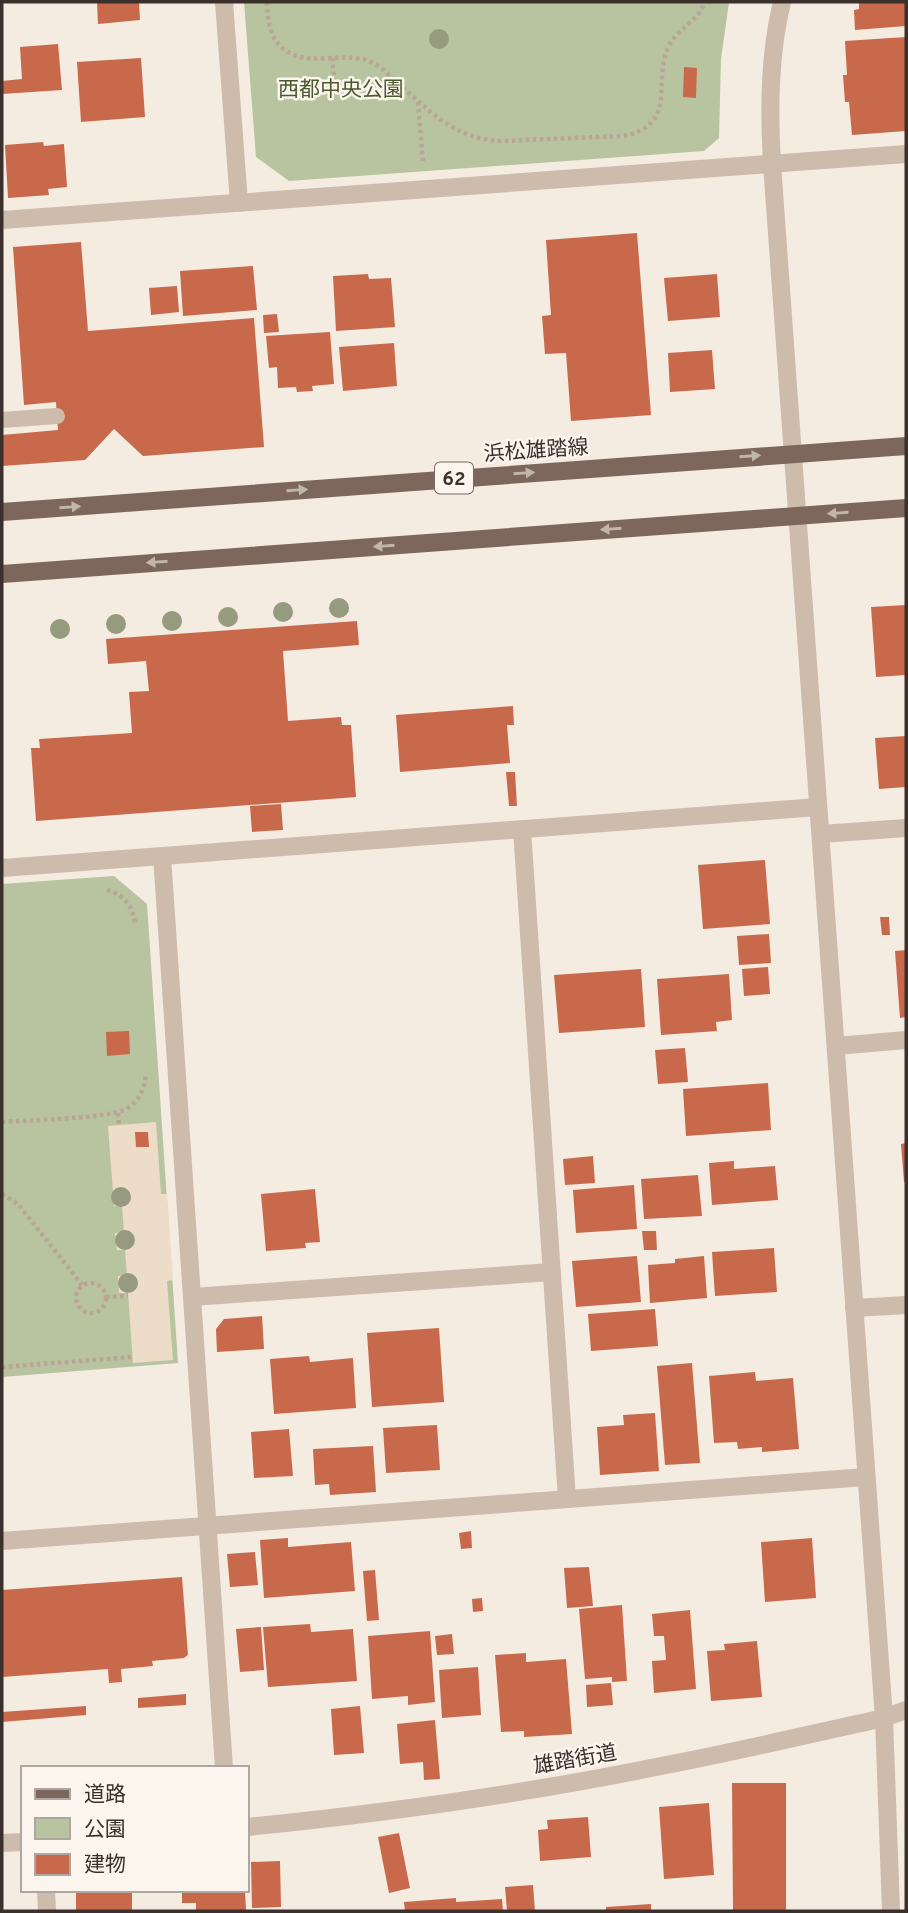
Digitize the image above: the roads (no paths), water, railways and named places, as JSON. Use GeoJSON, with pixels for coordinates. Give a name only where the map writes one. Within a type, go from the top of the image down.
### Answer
{"type":"FeatureCollection","features":[{"type":"Feature","properties":{"kind":"main road","name":"浜松雄踏線"},"geometry":{"type":"LineString","coordinates":[[2,512],[906,446]]}},
{"type":"Feature","properties":{"kind":"main road"},"geometry":{"type":"LineString","coordinates":[[2,574],[906,508]]}},
{"type":"Feature","properties":{"kind":"street"},"geometry":{"type":"LineString","coordinates":[[224,2],[239,203]]}},
{"type":"Feature","properties":{"kind":"street"},"geometry":{"type":"LineString","coordinates":[[782,2],[772,64],[769,114],[884,1718],[891,1911]]}},
{"type":"Feature","properties":{"kind":"street"},"geometry":{"type":"LineString","coordinates":[[2,220],[906,154]]}},
{"type":"Feature","properties":{"kind":"street"},"geometry":{"type":"LineString","coordinates":[[2,868],[818,807]]}},
{"type":"Feature","properties":{"kind":"street"},"geometry":{"type":"LineString","coordinates":[[821,834],[906,828]]}},
{"type":"Feature","properties":{"kind":"street"},"geometry":{"type":"LineString","coordinates":[[522,829],[568,1499]]}},
{"type":"Feature","properties":{"kind":"street"},"geometry":{"type":"LineString","coordinates":[[162,856],[224,1766]]}},
{"type":"Feature","properties":{"kind":"street"},"geometry":{"type":"LineString","coordinates":[[836,1046],[906,1041]]}},
{"type":"Feature","properties":{"kind":"street"},"geometry":{"type":"LineString","coordinates":[[192,1297],[552,1272]]}},
{"type":"Feature","properties":{"kind":"street"},"geometry":{"type":"LineString","coordinates":[[854,1308],[906,1305]]}},
{"type":"Feature","properties":{"kind":"street"},"geometry":{"type":"LineString","coordinates":[[2,1541],[866,1476]]}},
{"type":"Feature","properties":{"kind":"street","name":"雄踏街道"},"geometry":{"type":"LineString","coordinates":[[248,1827],[446,1803],[590,1780],[884,1718],[906,1710]]}},
{"type":"Feature","properties":{"kind":"street"},"geometry":{"type":"LineString","coordinates":[[2,1843],[21,1842]]}},
{"type":"Feature","properties":{"kind":"street"},"geometry":{"type":"LineString","coordinates":[[46,1892],[47,1911]]}},
{"type":"Feature","properties":{"kind":"lane"},"geometry":{"type":"LineString","coordinates":[[2,420],[57,416]]}},
{"type":"Feature","properties":{"kind":"park label","name":"西都中央公園"},"geometry":{"type":"Point","coordinates":[341,89]}}]}
